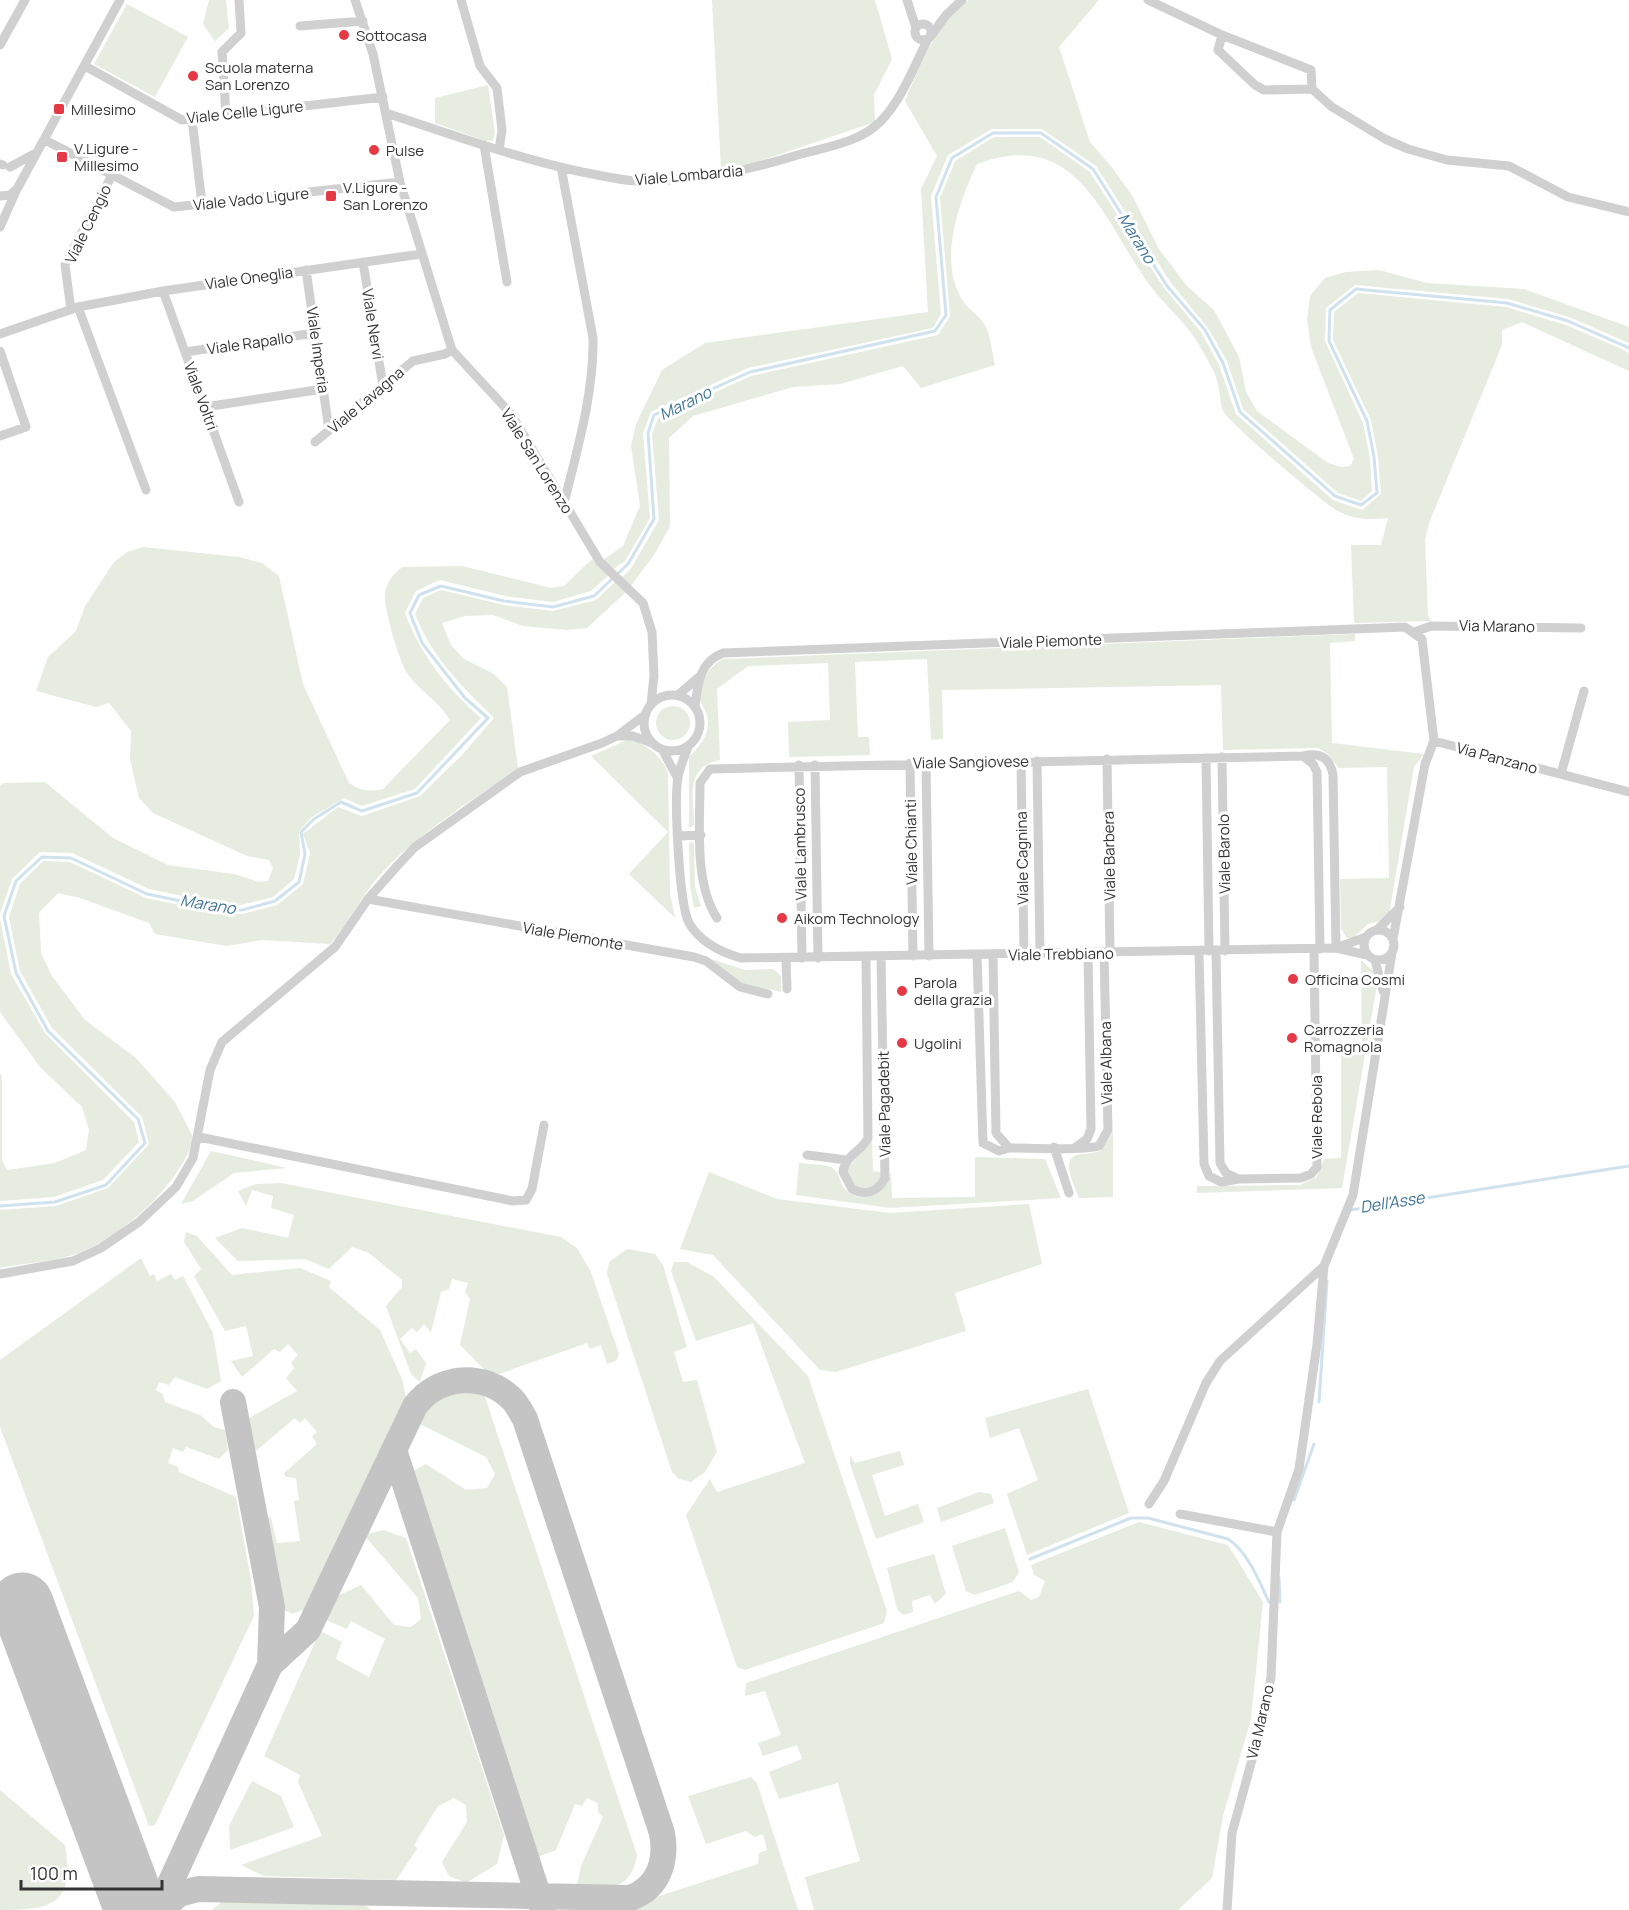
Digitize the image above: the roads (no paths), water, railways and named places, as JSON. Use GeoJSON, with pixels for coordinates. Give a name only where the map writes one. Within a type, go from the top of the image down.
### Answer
{"type":"FeatureCollection","features":[{"type":"Feature","properties":{"kind":"street"},"geometry":{"type":"LineString","coordinates":[[0,45],[25,0]]}},
{"type":"Feature","properties":{"kind":"street"},"geometry":{"type":"LineString","coordinates":[[2,223],[5,204],[0,196],[10,195],[39,151],[120,0]]}},
{"type":"Feature","properties":{"kind":"street"},"geometry":{"type":"LineString","coordinates":[[226,115],[222,52],[241,33],[239,0]]}},
{"type":"Feature","properties":{"kind":"street","name":"Viale San Lorenzo"},"geometry":{"type":"LineString","coordinates":[[355,0],[363,21],[386,113],[400,182],[452,350],[511,414],[600,562],[643,603],[652,632],[654,676],[651,704]]}},
{"type":"Feature","properties":{"kind":"street"},"geometry":{"type":"LineString","coordinates":[[461,0],[480,66],[497,88],[502,130],[499,150]]}},
{"type":"Feature","properties":{"kind":"street"},"geometry":{"type":"LineString","coordinates":[[907,0],[912,16],[922,26],[931,30],[926,39],[915,34],[922,26]]}},
{"type":"Feature","properties":{"kind":"street","name":"Viale Lombardia"},"geometry":{"type":"LineString","coordinates":[[386,113],[499,150],[561,167],[634,181],[704,177],[758,168],[847,141],[872,129],[888,113],[926,39],[962,0]]}},
{"type":"Feature","properties":{"kind":"street"},"geometry":{"type":"LineString","coordinates":[[1148,0],[1222,35],[1311,70],[1312,89]]}},
{"type":"Feature","properties":{"kind":"street","name":"Viale Lombardia"},"geometry":{"type":"LineString","coordinates":[[922,26],[946,15]]}},
{"type":"Feature","properties":{"kind":"street"},"geometry":{"type":"LineString","coordinates":[[300,26],[363,21]]}},
{"type":"Feature","properties":{"kind":"street"},"geometry":{"type":"LineString","coordinates":[[1222,35],[1218,50],[1255,85],[1264,90],[1312,89],[1332,107],[1385,139],[1408,149],[1447,160],[1509,166],[1568,196],[1629,212]]}},
{"type":"Feature","properties":{"kind":"street","name":"Viale Celle Ligure"},"geometry":{"type":"LineString","coordinates":[[85,66],[182,120],[382,97]]}},
{"type":"Feature","properties":{"kind":"street"},"geometry":{"type":"LineString","coordinates":[[192,119],[202,204]]}},
{"type":"Feature","properties":{"kind":"street","name":"Viale Vado Ligure"},"geometry":{"type":"LineString","coordinates":[[45,140],[174,207],[400,182]]}},
{"type":"Feature","properties":{"kind":"street"},"geometry":{"type":"LineString","coordinates":[[484,145],[507,282]]}},
{"type":"Feature","properties":{"kind":"street"},"geometry":{"type":"LineString","coordinates":[[3,166],[21,163],[39,151]]}},
{"type":"Feature","properties":{"kind":"street"},"geometry":{"type":"LineString","coordinates":[[2,223],[18,185],[17,173],[3,166]]}},
{"type":"Feature","properties":{"kind":"street"},"geometry":{"type":"LineString","coordinates":[[561,167],[593,338],[589,393],[564,503]]}},
{"type":"Feature","properties":{"kind":"street","name":"Viale Cengio"},"geometry":{"type":"LineString","coordinates":[[75,308],[65,265],[112,175]]}},
{"type":"Feature","properties":{"kind":"street","name":"Viale Oneglia"},"geometry":{"type":"LineString","coordinates":[[0,334],[75,308],[163,291],[421,254]]}},
{"type":"Feature","properties":{"kind":"street","name":"Viale Nervi"},"geometry":{"type":"LineString","coordinates":[[363,262],[383,386]]}},
{"type":"Feature","properties":{"kind":"street","name":"Viale Imperia"},"geometry":{"type":"LineString","coordinates":[[306,270],[329,430]]}},
{"type":"Feature","properties":{"kind":"street","name":"Viale Voltri"},"geometry":{"type":"LineString","coordinates":[[163,291],[239,502]]}},
{"type":"Feature","properties":{"kind":"street"},"geometry":{"type":"LineString","coordinates":[[75,308],[146,490]]}},
{"type":"Feature","properties":{"kind":"street","name":"Viale Rapallo"},"geometry":{"type":"LineString","coordinates":[[185,352],[315,333]]}},
{"type":"Feature","properties":{"kind":"street","name":"Viale Lavagna"},"geometry":{"type":"LineString","coordinates":[[315,442],[413,361],[452,350]]}},
{"type":"Feature","properties":{"kind":"street"},"geometry":{"type":"LineString","coordinates":[[0,351],[27,427],[0,436]]}},
{"type":"Feature","properties":{"kind":"street"},"geometry":{"type":"LineString","coordinates":[[205,407],[323,389]]}},
{"type":"Feature","properties":{"kind":"street","name":"Via Marano"},"geometry":{"type":"LineString","coordinates":[[1414,632],[1431,626],[1581,628]]}},
{"type":"Feature","properties":{"kind":"street","name":"Viale Piemonte"},"geometry":{"type":"LineString","coordinates":[[674,695],[699,677],[716,656],[739,652],[1381,627],[1405,627],[1414,632]]}},
{"type":"Feature","properties":{"kind":"street"},"geometry":{"type":"LineString","coordinates":[[1149,1504],[1164,1481],[1206,1383],[1220,1361],[1324,1266],[1353,1195],[1393,939],[1425,764],[1434,741],[1422,639],[1414,632]]}},
{"type":"Feature","properties":{"kind":"street"},"geometry":{"type":"LineString","coordinates":[[654,676],[660,687],[695,706]]}},
{"type":"Feature","properties":{"kind":"street"},"geometry":{"type":"LineString","coordinates":[[617,736],[633,736],[671,751],[688,747],[699,732],[699,714],[695,706],[699,677]]}},
{"type":"Feature","properties":{"kind":"street"},"geometry":{"type":"LineString","coordinates":[[1561,774],[1584,691]]}},
{"type":"Feature","properties":{"kind":"street"},"geometry":{"type":"LineString","coordinates":[[653,743],[645,729],[646,714],[651,704],[674,695]]}},
{"type":"Feature","properties":{"kind":"street"},"geometry":{"type":"LineString","coordinates":[[0,1274],[73,1261],[101,1248],[139,1222],[176,1186],[193,1158],[199,1137],[210,1070],[222,1042],[335,947],[369,898],[415,847],[520,772],[588,750],[617,736],[646,714]]}},
{"type":"Feature","properties":{"kind":"street","name":"Via Panzano"},"geometry":{"type":"LineString","coordinates":[[1434,741],[1629,792]]}},
{"type":"Feature","properties":{"kind":"street","name":"Viale Trebbiano"},"geometry":{"type":"LineString","coordinates":[[688,747],[678,779],[681,899],[687,918],[698,936],[725,953],[741,958],[1317,949],[1336,948],[1366,937]]}},
{"type":"Feature","properties":{"kind":"street","name":"Viale Trebbiano"},"geometry":{"type":"LineString","coordinates":[[662,749],[678,779]]}},
{"type":"Feature","properties":{"kind":"street","name":"Viale Sangiovese"},"geometry":{"type":"LineString","coordinates":[[717,918],[708,904],[703,887],[700,783],[710,768],[1303,756],[1315,753],[1325,758],[1332,766],[1336,948]]}},
{"type":"Feature","properties":{"kind":"street"},"geometry":{"type":"LineString","coordinates":[[1303,756],[1313,764],[1317,772],[1317,949]]}},
{"type":"Feature","properties":{"kind":"street","name":"Viale Barolo"},"geometry":{"type":"LineString","coordinates":[[1212,951],[1222,757]]}},
{"type":"Feature","properties":{"kind":"street","name":"Viale Barolo"},"geometry":{"type":"LineString","coordinates":[[1206,758],[1212,951]]}},
{"type":"Feature","properties":{"kind":"street","name":"Viale Barbera"},"geometry":{"type":"LineString","coordinates":[[1107,759],[1107,953]]}},
{"type":"Feature","properties":{"kind":"street","name":"Viale Cagnina"},"geometry":{"type":"LineString","coordinates":[[1021,761],[1024,954]]}},
{"type":"Feature","properties":{"kind":"street","name":"Viale Cagnina"},"geometry":{"type":"LineString","coordinates":[[1037,761],[1040,954]]}},
{"type":"Feature","properties":{"kind":"street","name":"Viale Chianti"},"geometry":{"type":"LineString","coordinates":[[910,763],[914,956]]}},
{"type":"Feature","properties":{"kind":"street","name":"Viale Chianti"},"geometry":{"type":"LineString","coordinates":[[926,763],[930,956]]}},
{"type":"Feature","properties":{"kind":"street","name":"Viale Lambrusco"},"geometry":{"type":"LineString","coordinates":[[799,765],[802,958]]}},
{"type":"Feature","properties":{"kind":"street","name":"Viale Lambrusco"},"geometry":{"type":"LineString","coordinates":[[815,765],[818,958]]}},
{"type":"Feature","properties":{"kind":"street"},"geometry":{"type":"LineString","coordinates":[[679,836],[701,836]]}},
{"type":"Feature","properties":{"kind":"street","name":"Viale Piemonte"},"geometry":{"type":"LineString","coordinates":[[369,898],[694,957],[706,961],[740,987],[768,994]]}},
{"type":"Feature","properties":{"kind":"street"},"geometry":{"type":"LineString","coordinates":[[1384,993],[1371,958],[1363,946],[1366,937],[1377,930],[1400,907]]}},
{"type":"Feature","properties":{"kind":"street"},"geometry":{"type":"LineString","coordinates":[[1377,930],[1387,932],[1393,939]]}},
{"type":"Feature","properties":{"kind":"street","name":"Viale Trebbiano"},"geometry":{"type":"LineString","coordinates":[[1336,948],[1371,958]]}},
{"type":"Feature","properties":{"kind":"street","name":"Viale Rebola"},"geometry":{"type":"LineString","coordinates":[[1212,951],[1204,1164],[1209,1176],[1221,1182],[1239,1179],[1301,1178],[1311,1174],[1317,1167],[1317,949]]}},
{"type":"Feature","properties":{"kind":"street"},"geometry":{"type":"LineString","coordinates":[[1212,951],[1220,1163],[1226,1173],[1239,1179]]}},
{"type":"Feature","properties":{"kind":"street","name":"Viale Albana"},"geometry":{"type":"LineString","coordinates":[[1076,1147],[1087,1139],[1091,1129],[1088,953]]}},
{"type":"Feature","properties":{"kind":"street","name":"Viale Albana"},"geometry":{"type":"LineString","coordinates":[[977,955],[983,1143],[999,1151],[1010,1148],[1054,1147],[1076,1147],[1088,1150],[1099,1146],[1108,1130],[1107,953]]}},
{"type":"Feature","properties":{"kind":"street"},"geometry":{"type":"LineString","coordinates":[[1371,958],[1384,959],[1392,953]]}},
{"type":"Feature","properties":{"kind":"street"},"geometry":{"type":"LineString","coordinates":[[993,955],[996,1133],[1010,1148]]}},
{"type":"Feature","properties":{"kind":"street","name":"Viale Pagadebit"},"geometry":{"type":"LineString","coordinates":[[866,957],[868,1138],[864,1145],[847,1160],[843,1172],[847,1185],[852,1189],[871,1192],[882,1184],[885,1172],[882,957]]}},
{"type":"Feature","properties":{"kind":"street"},"geometry":{"type":"LineString","coordinates":[[786,959],[787,989]]}},
{"type":"Feature","properties":{"kind":"street"},"geometry":{"type":"LineString","coordinates":[[199,1137],[513,1201],[526,1200],[532,1189],[544,1125]]}},
{"type":"Feature","properties":{"kind":"street"},"geometry":{"type":"LineString","coordinates":[[1054,1147],[1069,1193]]}},
{"type":"Feature","properties":{"kind":"street"},"geometry":{"type":"LineString","coordinates":[[807,1155],[847,1160]]}},
{"type":"Feature","properties":{"kind":"street","name":"Via Marano"},"geometry":{"type":"LineString","coordinates":[[1227,1910],[1232,1833],[1259,1734],[1270,1677],[1277,1532],[1299,1469],[1317,1344],[1324,1266]]}},
{"type":"Feature","properties":{"kind":"street"},"geometry":{"type":"LineString","coordinates":[[1180,1515],[1277,1532]]}},
{"type":"Feature","properties":{"kind":"waterway","name":"Marano"},"geometry":{"type":"LineString","coordinates":[[0,1206],[55,1202],[106,1185],[145,1143],[138,1119],[48,1031],[16,973],[4,916],[16,881],[42,857],[71,858],[147,894],[209,907],[242,910],[275,901],[299,882],[305,854],[301,832],[314,819],[341,802],[362,811],[417,793],[488,718],[465,698],[422,643],[410,613],[419,595],[441,586],[504,601],[553,607],[594,596],[628,564],[654,519],[648,433],[654,415],[750,372],[935,331],[946,315],[936,197],[952,158],[993,133],[1041,133],[1093,169],[1167,286],[1205,330],[1223,363],[1240,412],[1335,496],[1361,505],[1377,493],[1374,457],[1367,421],[1329,341],[1330,310],[1356,289],[1507,303],[1568,321],[1629,348]]}},
{"type":"Feature","properties":{"kind":"waterway","name":"Dell'Asse"},"geometry":{"type":"LineString","coordinates":[[1350,1210],[1629,1166]]}},
{"type":"Feature","properties":{"kind":"waterway","name":"Dell'Asse"},"geometry":{"type":"LineString","coordinates":[[1319,1402],[1327,1281]]}},
{"type":"Feature","properties":{"kind":"waterway","name":"Dell'Asse"},"geometry":{"type":"LineString","coordinates":[[1294,1500],[1314,1444]]}},
{"type":"Feature","properties":{"kind":"waterway","name":"Dell'Asse"},"geometry":{"type":"LineString","coordinates":[[1030,1559],[1131,1518],[1148,1518],[1228,1539],[1247,1559],[1269,1602]]}},
{"type":"Feature","properties":{"kind":"waterway","name":"Dell'Asse"},"geometry":{"type":"LineString","coordinates":[[1279,1578],[1280,1602]]}},
{"type":"Feature","properties":{"kind":"place","name":"Sottocasa"},"geometry":{"type":"Point","coordinates":[344,35]}},
{"type":"Feature","properties":{"kind":"place","name":"Scuola materna San Lorenzo"},"geometry":{"type":"Point","coordinates":[193,76]}},
{"type":"Feature","properties":{"kind":"place","name":"Millesimo"},"geometry":{"type":"Point","coordinates":[59,109]}},
{"type":"Feature","properties":{"kind":"place","name":"Pulse"},"geometry":{"type":"Point","coordinates":[374,150]}},
{"type":"Feature","properties":{"kind":"place","name":"V.Ligure - Millesimo"},"geometry":{"type":"Point","coordinates":[62,157]}},
{"type":"Feature","properties":{"kind":"place","name":"V.Ligure - San Lorenzo"},"geometry":{"type":"Point","coordinates":[331,196]}},
{"type":"Feature","properties":{"kind":"place","name":"Aikom Technology"},"geometry":{"type":"Point","coordinates":[782,918]}},
{"type":"Feature","properties":{"kind":"place","name":"Officina Cosmi"},"geometry":{"type":"Point","coordinates":[1293,979]}},
{"type":"Feature","properties":{"kind":"place","name":"Parola della grazia"},"geometry":{"type":"Point","coordinates":[902,991]}},
{"type":"Feature","properties":{"kind":"place","name":"Carrozzeria Romagnola"},"geometry":{"type":"Point","coordinates":[1292,1038]}},
{"type":"Feature","properties":{"kind":"place","name":"Ugolini"},"geometry":{"type":"Point","coordinates":[902,1043]}}]}
